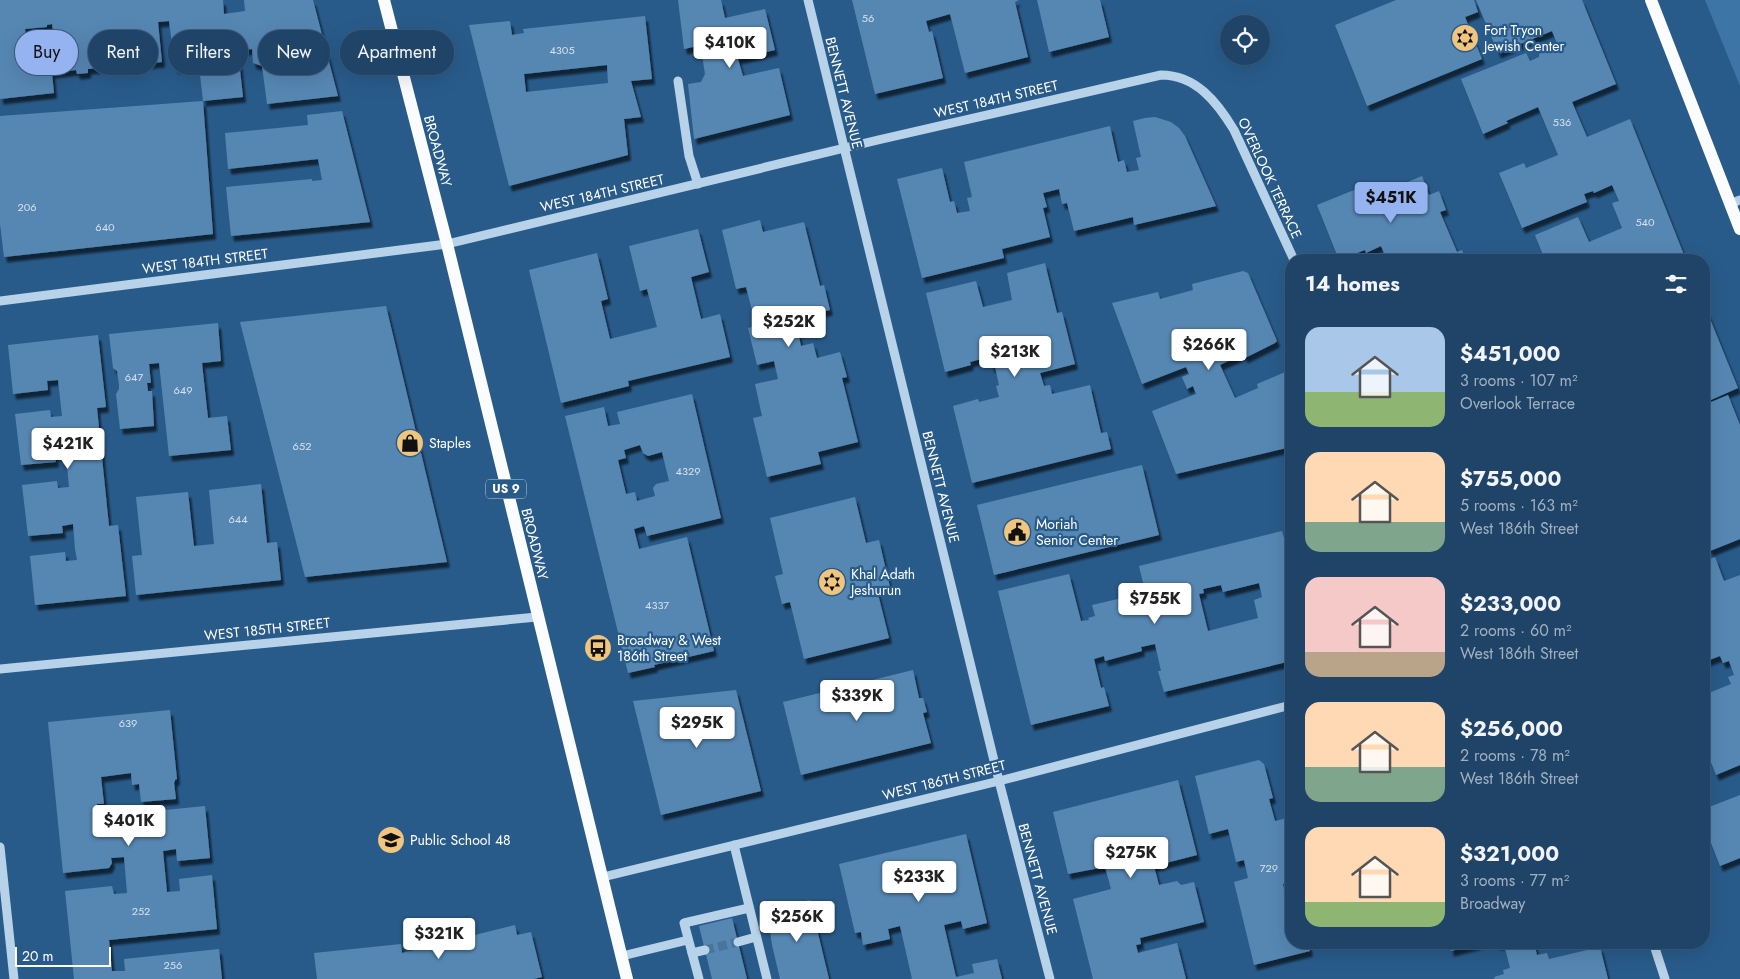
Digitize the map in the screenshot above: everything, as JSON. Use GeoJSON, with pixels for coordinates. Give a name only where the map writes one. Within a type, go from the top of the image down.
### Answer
{"type":"FeatureCollection","features":[{"type":"Feature","properties":{"kind":"main road","name":"BROADWAY"},"geometry":{"type":"LineString","coordinates":[[384,0],[447,244],[537,617],[628,979]]}},
{"type":"Feature","properties":{"kind":"main road"},"geometry":{"type":"LineString","coordinates":[[1651,0],[1735,202],[1740,229]]}},
{"type":"Feature","properties":{"kind":"street","name":"BENNETT AVENUE"},"geometry":{"type":"LineString","coordinates":[[808,0],[999,781],[1050,979]]}},
{"type":"Feature","properties":{"kind":"street","name":"WEST 184TH STREET"},"geometry":{"type":"LineString","coordinates":[[0,301],[447,244],[1161,75],[1178,77],[1200,87]]}},
{"type":"Feature","properties":{"kind":"street"},"geometry":{"type":"LineString","coordinates":[[678,81],[689,156],[698,184]]}},
{"type":"Feature","properties":{"kind":"street","name":"OVERLOOK TERRACE"},"geometry":{"type":"LineString","coordinates":[[1200,87],[1216,103],[1234,130],[1291,254]]}},
{"type":"Feature","properties":{"kind":"street","name":"WEST 185TH STREET"},"geometry":{"type":"LineString","coordinates":[[0,669],[537,617]]}},
{"type":"Feature","properties":{"kind":"street","name":"WEST 186TH STREET"},"geometry":{"type":"LineString","coordinates":[[603,877],[999,781],[1285,707]]}},
{"type":"Feature","properties":{"kind":"street"},"geometry":{"type":"LineString","coordinates":[[734,845],[764,978]]}},
{"type":"Feature","properties":{"kind":"street"},"geometry":{"type":"LineString","coordinates":[[0,847],[14,979]]}},
{"type":"Feature","properties":{"kind":"street"},"geometry":{"type":"LineString","coordinates":[[699,979],[684,922],[749,908]]}},
{"type":"Feature","properties":{"kind":"street"},"geometry":{"type":"LineString","coordinates":[[738,942],[756,937]]}},
{"type":"Feature","properties":{"kind":"street"},"geometry":{"type":"LineString","coordinates":[[622,956],[688,940]]}},
{"type":"Feature","properties":{"kind":"street"},"geometry":{"type":"LineString","coordinates":[[1655,949],[1665,979]]}},
{"type":"Feature","properties":{"kind":"street"},"geometry":{"type":"LineString","coordinates":[[692,953],[705,950]]}},
{"type":"Feature","properties":{"kind":"shaded area"},"geometry":{"type":"Polygon","coordinates":[[[1705,0],[1740,0],[1740,86],[1705,0]]]}},
{"type":"Feature","properties":{"kind":"building"},"geometry":{"type":"Polygon","coordinates":[[[0,0],[223,0],[224,14],[245,11],[244,0],[313,0],[321,30],[258,30],[258,65],[253,63],[252,49],[248,50],[248,30],[170,30],[169,21],[158,22],[162,62],[158,62],[158,30],[88,30],[88,73],[78,74],[78,30],[53,30],[52,24],[47,25],[47,27],[15,30],[15,75],[52,75],[54,93],[0,99],[0,0]]]}},
{"type":"Feature","properties":{"kind":"building"},"geometry":{"type":"Polygon","coordinates":[[[678,0],[721,0],[725,18],[765,9],[775,50],[738,59],[743,76],[779,68],[790,115],[694,139],[688,84],[701,82],[705,74],[702,55],[704,55],[702,45],[684,49],[678,0]]]}},
{"type":"Feature","properties":{"kind":"building"},"geometry":{"type":"Polygon","coordinates":[[[852,0],[1019,0],[1015,2],[1028,57],[965,73],[950,14],[926,21],[929,32],[932,31],[943,78],[875,94],[852,0]]]}},
{"type":"Feature","properties":{"kind":"building"},"geometry":{"type":"Polygon","coordinates":[[[1037,0],[1100,0],[1109,37],[1049,52],[1037,0]]]}},
{"type":"Feature","properties":{"kind":"building"},"geometry":{"type":"Polygon","coordinates":[[[1396,0],[1474,0],[1478,12],[1465,17],[1482,59],[1367,106],[1335,25],[1396,0]]]}},
{"type":"Feature","properties":{"kind":"building"},"geometry":{"type":"Polygon","coordinates":[[[1476,0],[1582,0],[1616,84],[1572,102],[1587,137],[1630,119],[1684,254],[1543,254],[1535,235],[1578,217],[1589,242],[1622,228],[1612,203],[1619,201],[1612,185],[1594,193],[1593,191],[1584,194],[1587,202],[1522,228],[1499,173],[1524,163],[1526,168],[1558,155],[1538,107],[1506,121],[1508,123],[1483,134],[1461,79],[1526,53],[1530,61],[1539,57],[1539,54],[1558,46],[1552,31],[1498,53],[1476,0]]]}},
{"type":"Feature","properties":{"kind":"building"},"geometry":{"type":"Polygon","coordinates":[[[645,16],[652,79],[631,81],[641,117],[624,119],[628,155],[509,186],[469,25],[510,21],[512,35],[524,33],[523,29],[645,16]],[[607,65],[524,74],[526,92],[608,83],[607,65]]]}},
{"type":"Feature","properties":{"kind":"building"},"geometry":{"type":"Polygon","coordinates":[[[330,65],[338,96],[267,104],[263,75],[330,75],[330,65]]]}},
{"type":"Feature","properties":{"kind":"building"},"geometry":{"type":"Polygon","coordinates":[[[200,75],[241,75],[243,97],[203,101],[200,75]]]}},
{"type":"Feature","properties":{"kind":"building"},"geometry":{"type":"Polygon","coordinates":[[[203,101],[213,234],[4,257],[0,224],[0,116],[203,101]]]}},
{"type":"Feature","properties":{"kind":"building"},"geometry":{"type":"Polygon","coordinates":[[[342,111],[370,222],[231,236],[226,187],[312,179],[312,181],[322,180],[318,159],[228,169],[225,133],[308,125],[307,115],[342,111]]]}},
{"type":"Feature","properties":{"kind":"building"},"geometry":{"type":"Polygon","coordinates":[[[1155,117],[1171,122],[1185,136],[1216,206],[1134,225],[1133,217],[1074,231],[1067,203],[1062,204],[1059,189],[1043,193],[1047,207],[1043,208],[1050,237],[1002,249],[1004,258],[922,278],[897,179],[942,168],[950,202],[954,201],[957,213],[970,211],[967,198],[972,197],[964,162],[1110,126],[1118,162],[1124,160],[1127,172],[1139,170],[1136,158],[1141,157],[1133,121],[1155,117]]]}},
{"type":"Feature","properties":{"kind":"building"},"geometry":{"type":"Polygon","coordinates":[[[1422,176],[1429,195],[1439,191],[1446,210],[1440,212],[1457,252],[1462,250],[1464,254],[1384,254],[1381,246],[1366,253],[1365,250],[1355,254],[1337,254],[1317,205],[1359,188],[1362,197],[1368,195],[1369,198],[1422,176]]]}},
{"type":"Feature","properties":{"kind":"building"},"geometry":{"type":"Polygon","coordinates":[[[760,220],[763,232],[804,222],[820,286],[824,285],[830,310],[807,315],[811,330],[798,332],[801,346],[813,343],[817,358],[840,352],[847,377],[842,378],[858,442],[818,452],[821,464],[767,477],[753,418],[762,416],[755,384],[778,379],[774,361],[757,365],[748,328],[756,326],[746,287],[736,289],[722,230],[760,220]]]}},
{"type":"Feature","properties":{"kind":"building"},"geometry":{"type":"Polygon","coordinates":[[[698,229],[709,272],[691,277],[701,319],[720,314],[730,357],[628,381],[629,386],[561,403],[529,270],[597,253],[608,299],[601,301],[610,339],[657,327],[647,289],[640,291],[629,246],[698,229]]]}},
{"type":"Feature","properties":{"kind":"building"},"geometry":{"type":"Polygon","coordinates":[[[1045,263],[1057,313],[1062,312],[1075,364],[1040,373],[1044,386],[1050,385],[1052,394],[1090,385],[1101,433],[1107,432],[1111,449],[972,483],[953,406],[978,399],[979,402],[999,397],[996,386],[999,385],[995,367],[992,368],[989,357],[970,362],[971,365],[945,372],[926,293],[976,281],[983,307],[1012,300],[1007,273],[1045,263]]]}},
{"type":"Feature","properties":{"kind":"building"},"geometry":{"type":"Polygon","coordinates":[[[1243,271],[1248,273],[1277,341],[1245,358],[1243,354],[1220,365],[1235,398],[1258,388],[1257,384],[1285,372],[1285,448],[1176,474],[1152,411],[1196,394],[1193,386],[1187,389],[1182,377],[1189,374],[1186,367],[1142,384],[1112,303],[1158,292],[1160,299],[1193,290],[1192,284],[1243,271]]]}},
{"type":"Feature","properties":{"kind":"building"},"geometry":{"type":"Polygon","coordinates":[[[386,306],[447,562],[305,577],[240,322],[386,306]]]}},
{"type":"Feature","properties":{"kind":"building"},"geometry":{"type":"Polygon","coordinates":[[[1710,319],[1738,388],[1710,400],[1710,319]]]}},
{"type":"Feature","properties":{"kind":"building"},"geometry":{"type":"Polygon","coordinates":[[[218,323],[221,361],[202,363],[208,418],[227,416],[231,450],[169,456],[159,363],[149,364],[151,383],[147,383],[148,391],[152,391],[154,426],[120,429],[116,394],[119,385],[117,371],[113,368],[109,334],[218,323]]]}},
{"type":"Feature","properties":{"kind":"building"},"geometry":{"type":"Polygon","coordinates":[[[98,335],[106,407],[97,408],[109,526],[118,525],[126,596],[35,605],[30,556],[65,552],[66,561],[77,560],[73,524],[62,526],[63,533],[28,536],[22,485],[57,481],[58,488],[69,487],[66,454],[55,455],[56,462],[21,465],[15,414],[50,410],[51,417],[62,416],[58,380],[47,381],[48,390],[13,394],[8,345],[98,335]]]}},
{"type":"Feature","properties":{"kind":"building"},"geometry":{"type":"Polygon","coordinates":[[[692,394],[721,518],[647,536],[644,526],[634,529],[639,549],[687,537],[714,651],[628,673],[565,416],[604,407],[608,426],[620,424],[617,412],[692,394]],[[640,445],[624,450],[626,458],[618,460],[626,494],[635,492],[637,501],[655,496],[653,488],[656,484],[669,481],[662,452],[648,456],[643,453],[640,445]]]}},
{"type":"Feature","properties":{"kind":"building"},"geometry":{"type":"Polygon","coordinates":[[[1728,395],[1740,425],[1740,539],[1710,551],[1710,402],[1728,395]]]}},
{"type":"Feature","properties":{"kind":"building"},"geometry":{"type":"Polygon","coordinates":[[[1142,465],[1159,535],[994,575],[977,505],[1142,465]]]}},
{"type":"Feature","properties":{"kind":"building"},"geometry":{"type":"Polygon","coordinates":[[[261,484],[267,543],[277,542],[281,580],[136,595],[132,556],[142,555],[136,497],[188,492],[194,546],[214,544],[209,490],[261,484]]]}},
{"type":"Feature","properties":{"kind":"building","name":"Khal Adath Jeshurun"},"geometry":{"type":"Polygon","coordinates":[[[855,497],[866,543],[879,540],[890,587],[877,590],[889,638],[804,659],[790,602],[782,604],[775,576],[783,574],[770,518],[855,497]]]}},
{"type":"Feature","properties":{"kind":"building"},"geometry":{"type":"Polygon","coordinates":[[[1282,531],[1285,541],[1285,662],[1164,692],[1158,671],[1161,671],[1155,644],[1141,647],[1142,651],[1105,661],[1104,656],[1094,659],[1101,688],[1104,687],[1109,706],[1031,725],[998,591],[1069,574],[1081,621],[1089,620],[1088,618],[1095,616],[1092,605],[1135,595],[1137,601],[1147,599],[1139,566],[1282,531]],[[1259,583],[1223,592],[1221,585],[1203,589],[1204,593],[1199,594],[1208,631],[1258,618],[1254,600],[1262,597],[1259,583]]]}},
{"type":"Feature","properties":{"kind":"building"},"geometry":{"type":"Polygon","coordinates":[[[1715,557],[1724,581],[1740,575],[1740,765],[1716,775],[1710,760],[1710,693],[1731,684],[1728,677],[1734,675],[1729,661],[1723,663],[1720,656],[1710,660],[1710,559],[1715,557]]]}},
{"type":"Feature","properties":{"kind":"building"},"geometry":{"type":"Polygon","coordinates":[[[913,670],[919,698],[923,698],[927,712],[923,713],[931,743],[801,775],[783,702],[913,670]]]}},
{"type":"Feature","properties":{"kind":"building"},"geometry":{"type":"Polygon","coordinates":[[[736,690],[761,791],[661,815],[633,701],[736,690]]]}},
{"type":"Feature","properties":{"kind":"building"},"geometry":{"type":"Polygon","coordinates":[[[170,710],[177,779],[174,782],[176,799],[141,802],[139,784],[132,785],[131,773],[101,777],[104,804],[97,804],[98,818],[205,806],[210,858],[177,861],[176,849],[163,851],[167,892],[180,891],[179,879],[212,875],[217,929],[109,940],[112,971],[125,971],[124,959],[219,949],[222,979],[74,979],[65,891],[112,886],[114,894],[127,893],[124,857],[111,858],[112,863],[109,868],[63,873],[48,722],[170,710]]]}},
{"type":"Feature","properties":{"kind":"building"},"geometry":{"type":"Polygon","coordinates":[[[1259,760],[1264,764],[1273,798],[1269,799],[1275,821],[1285,818],[1285,884],[1283,884],[1285,893],[1285,949],[1310,949],[1310,951],[1254,965],[1234,882],[1248,878],[1244,860],[1236,862],[1228,829],[1209,834],[1195,776],[1259,760]]]}},
{"type":"Feature","properties":{"kind":"building"},"geometry":{"type":"Polygon","coordinates":[[[1178,780],[1197,855],[1154,866],[1159,885],[1177,881],[1181,885],[1194,882],[1204,922],[1140,938],[1141,944],[1136,945],[1138,953],[1177,943],[1186,979],[1093,979],[1073,899],[1111,889],[1105,867],[1068,874],[1053,812],[1178,780]]]}},
{"type":"Feature","properties":{"kind":"building"},"geometry":{"type":"Polygon","coordinates":[[[1740,795],[1740,858],[1720,866],[1710,840],[1710,807],[1740,795]]]}},
{"type":"Feature","properties":{"kind":"building"},"geometry":{"type":"Polygon","coordinates":[[[966,834],[987,923],[963,929],[961,921],[944,925],[956,977],[974,973],[972,964],[997,959],[1002,979],[912,979],[900,926],[888,929],[890,939],[863,945],[861,932],[855,933],[839,864],[966,834]]]}},
{"type":"Feature","properties":{"kind":"building"},"geometry":{"type":"Polygon","coordinates":[[[810,900],[829,979],[780,979],[767,911],[810,900]]]}},
{"type":"Feature","properties":{"kind":"building"},"geometry":{"type":"Polygon","coordinates":[[[732,918],[747,979],[712,979],[699,926],[732,918]]]}},
{"type":"Feature","properties":{"kind":"building"},"geometry":{"type":"Polygon","coordinates":[[[515,925],[517,935],[531,932],[542,977],[534,979],[317,979],[314,953],[401,944],[402,953],[515,925]]]}},
{"type":"Feature","properties":{"kind":"building"},"geometry":{"type":"Polygon","coordinates":[[[1505,949],[1536,949],[1537,955],[1547,953],[1549,959],[1592,949],[1600,949],[1608,979],[1495,979],[1494,977],[1504,974],[1503,970],[1510,968],[1505,949]]]}},
{"type":"Feature","properties":{"kind":"tunnel"},"geometry":{"type":"LineString","coordinates":[[705,950],[738,942]]}},
{"type":"Feature","properties":{"kind":"place","name":"Fort Tryon Jewish Center"},"geometry":{"type":"Point","coordinates":[1465,38]}},
{"type":"Feature","properties":{"kind":"place","name":"Staples"},"geometry":{"type":"Point","coordinates":[410,443]}},
{"type":"Feature","properties":{"kind":"place","name":"Moriah Senior Center"},"geometry":{"type":"Point","coordinates":[1017,532]}},
{"type":"Feature","properties":{"kind":"place","name":"Khal Adath Jeshurun"},"geometry":{"type":"Point","coordinates":[832,582]}},
{"type":"Feature","properties":{"kind":"place","name":"Broadway & West 186th Street"},"geometry":{"type":"Point","coordinates":[598,648]}},
{"type":"Feature","properties":{"kind":"place","name":"Public School 48"},"geometry":{"type":"Point","coordinates":[391,840]}}]}
